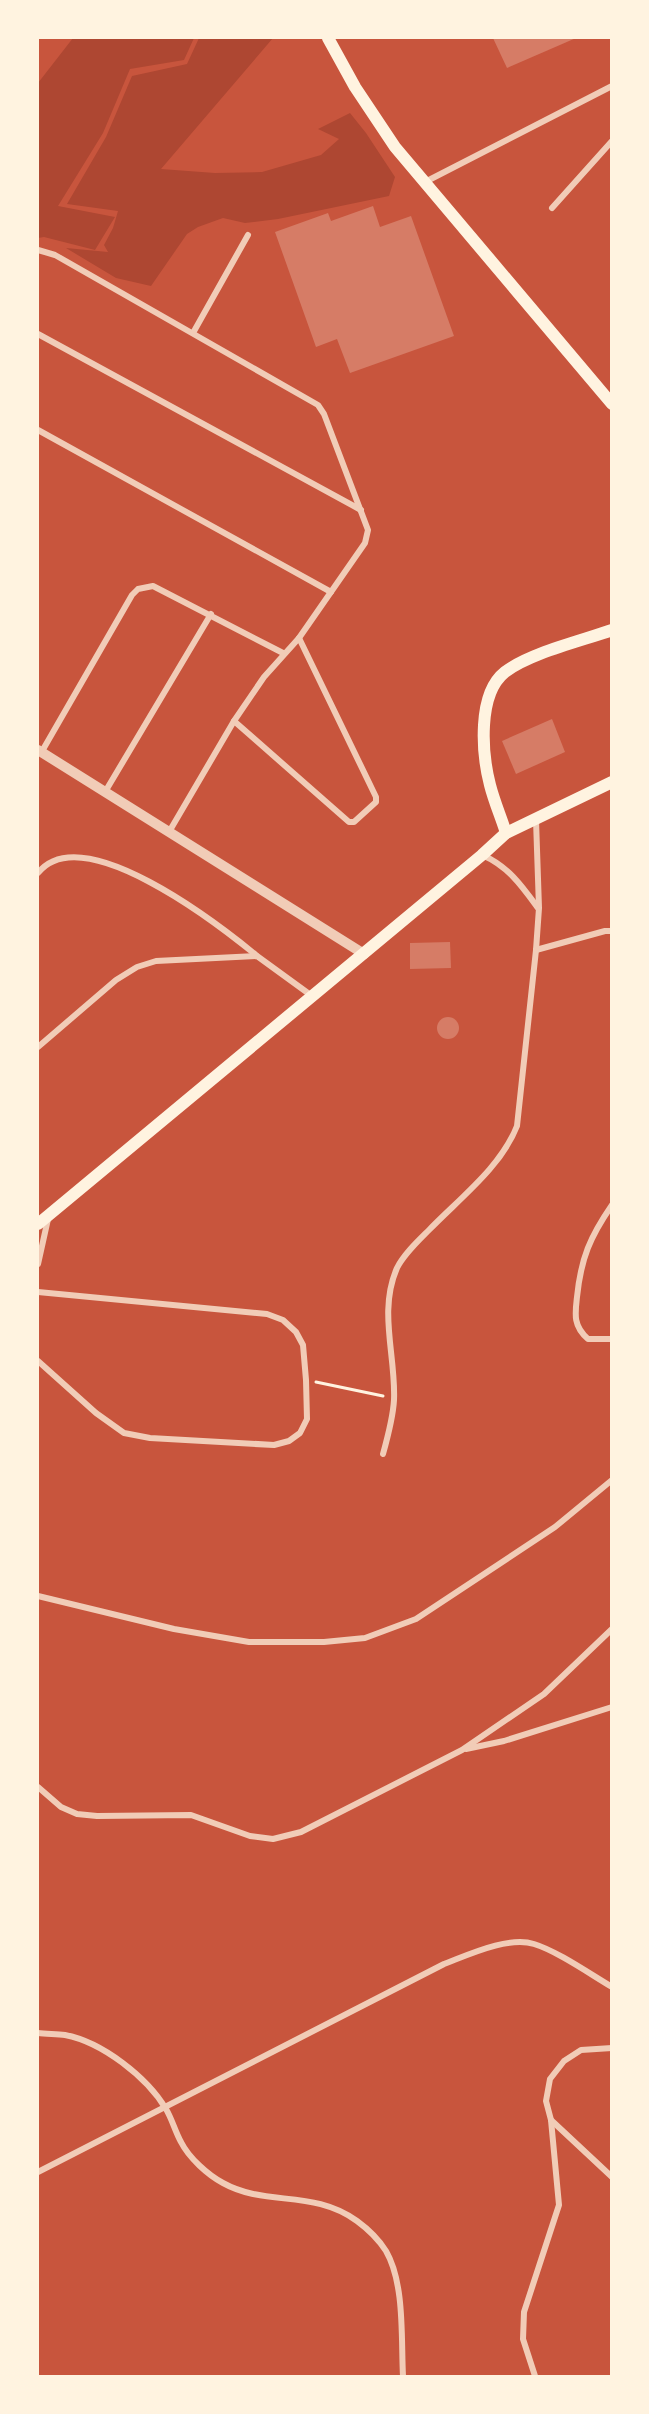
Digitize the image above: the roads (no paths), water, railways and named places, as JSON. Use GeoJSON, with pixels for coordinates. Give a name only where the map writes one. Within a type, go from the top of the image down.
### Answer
{"type":"FeatureCollection","features":[{"type":"Feature","properties":{"kind":"main road"},"geometry":{"type":"LineString","coordinates":[[327,38],[389,139],[612,404]]}},
{"type":"Feature","properties":{"kind":"main road"},"geometry":{"type":"LineString","coordinates":[[506,833],[489,785],[484,749],[486,705],[494,686],[504,673],[523,661],[612,630]]}},
{"type":"Feature","properties":{"kind":"main road"},"geometry":{"type":"LineString","coordinates":[[38,1224],[364,954],[506,833],[612,782]]}},
{"type":"Feature","properties":{"kind":"street"},"geometry":{"type":"LineString","coordinates":[[425,182],[612,86]]}},
{"type":"Feature","properties":{"kind":"street"},"geometry":{"type":"LineString","coordinates":[[552,208],[612,141]]}},
{"type":"Feature","properties":{"kind":"street"},"geometry":{"type":"LineString","coordinates":[[193,333],[248,235]]}},
{"type":"Feature","properties":{"kind":"street"},"geometry":{"type":"LineString","coordinates":[[38,250],[55,255],[318,405],[324,414],[368,530],[365,543],[300,638],[264,677],[234,721],[170,832]]}},
{"type":"Feature","properties":{"kind":"street"},"geometry":{"type":"LineString","coordinates":[[38,334],[362,511]]}},
{"type":"Feature","properties":{"kind":"street"},"geometry":{"type":"LineString","coordinates":[[38,430],[331,592]]}},
{"type":"Feature","properties":{"kind":"street"},"geometry":{"type":"LineString","coordinates":[[284,653],[153,586],[145,586],[132,595],[39,751],[364,954]]}},
{"type":"Feature","properties":{"kind":"street"},"geometry":{"type":"LineString","coordinates":[[105,792],[211,614]]}},
{"type":"Feature","properties":{"kind":"street"},"geometry":{"type":"LineString","coordinates":[[234,721],[349,822],[354,822],[376,802],[376,797],[300,638]]}},
{"type":"Feature","properties":{"kind":"street"},"geometry":{"type":"LineString","coordinates":[[383,1454],[391,1423],[394,1398],[388,1313],[389,1289],[398,1266],[412,1247],[498,1160],[511,1142],[517,1126],[537,950],[539,908],[536,817]]}},
{"type":"Feature","properties":{"kind":"street"},"geometry":{"type":"LineString","coordinates":[[482,855],[497,861],[512,873],[539,908]]}},
{"type":"Feature","properties":{"kind":"street"},"geometry":{"type":"LineString","coordinates":[[38,873],[54,861],[73,858],[99,860],[127,870],[195,909],[312,996]]}},
{"type":"Feature","properties":{"kind":"street"},"geometry":{"type":"LineString","coordinates":[[537,950],[612,931]]}},
{"type":"Feature","properties":{"kind":"street"},"geometry":{"type":"LineString","coordinates":[[38,1047],[116,980],[137,967],[156,961],[181,958],[256,956]]}},
{"type":"Feature","properties":{"kind":"street"},"geometry":{"type":"LineString","coordinates":[[612,1205],[588,1246],[580,1269],[574,1318],[576,1326],[588,1339],[612,1339]]}},
{"type":"Feature","properties":{"kind":"street"},"geometry":{"type":"LineString","coordinates":[[38,1264],[49,1215]]}},
{"type":"Feature","properties":{"kind":"street"},"geometry":{"type":"LineString","coordinates":[[38,1292],[267,1314],[283,1320],[296,1332],[303,1345],[307,1419],[300,1433],[289,1441],[274,1445],[150,1438],[124,1433],[96,1413],[38,1361]]}},
{"type":"Feature","properties":{"kind":"street"},"geometry":{"type":"LineString","coordinates":[[38,1596],[174,1629],[249,1642],[324,1642],[365,1638],[416,1619],[555,1527],[612,1480]]}},
{"type":"Feature","properties":{"kind":"street"},"geometry":{"type":"LineString","coordinates":[[38,1786],[60,1807],[78,1814],[97,1816],[191,1815],[250,1836],[273,1839],[311,1827],[462,1750],[544,1694],[612,1629]]}},
{"type":"Feature","properties":{"kind":"street"},"geometry":{"type":"LineString","coordinates":[[462,1750],[504,1741],[612,1707]]}},
{"type":"Feature","properties":{"kind":"street"},"geometry":{"type":"LineString","coordinates":[[38,2172],[444,1964],[473,1953],[506,1944],[533,1943],[612,1987]]}},
{"type":"Feature","properties":{"kind":"street"},"geometry":{"type":"LineString","coordinates":[[38,2033],[66,2035],[99,2047],[136,2073],[165,2108],[182,2144],[198,2164],[223,2183],[251,2193],[317,2202],[342,2210],[367,2228],[386,2250],[395,2274],[403,2376]]}},
{"type":"Feature","properties":{"kind":"street"},"geometry":{"type":"LineString","coordinates":[[535,2376],[523,2339],[524,2312],[559,2205],[551,2120],[546,2101],[550,2079],[564,2061],[581,2050],[612,2048]]}},
{"type":"Feature","properties":{"kind":"street"},"geometry":{"type":"LineString","coordinates":[[551,2120],[612,2176]]}}]}
